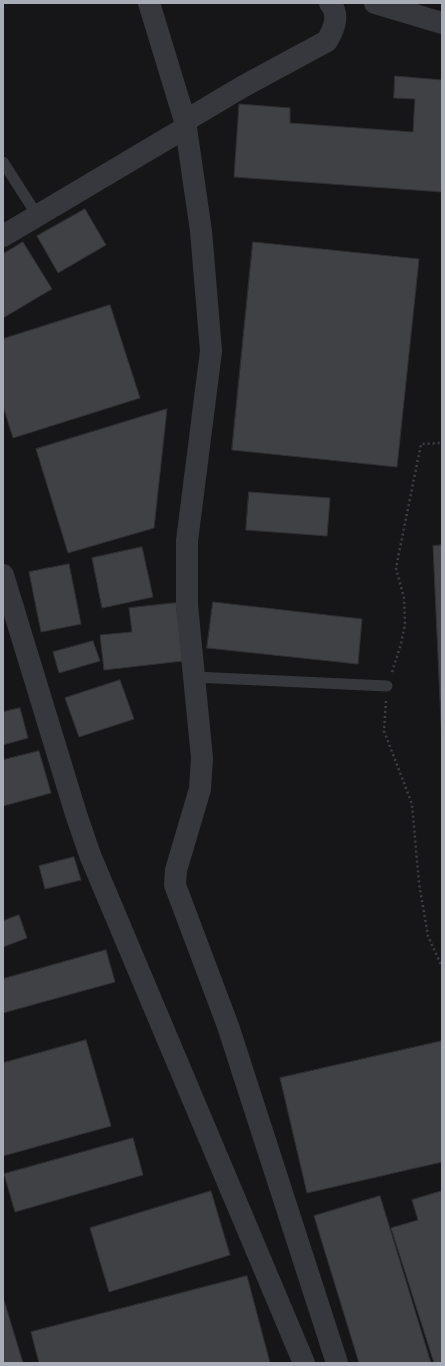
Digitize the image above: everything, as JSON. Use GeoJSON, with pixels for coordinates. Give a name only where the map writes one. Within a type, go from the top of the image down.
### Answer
{"type":"FeatureCollection","features":[{"type":"Feature","properties":{"kind":"street"},"geometry":{"type":"LineString","coordinates":[[149,3],[185,124],[202,231],[211,351],[187,540],[187,605],[202,758],[200,789],[176,870],[175,885],[228,1026],[337,1363]]}},
{"type":"Feature","properties":{"kind":"street"},"geometry":{"type":"LineString","coordinates":[[3,236],[185,124],[242,87],[327,41],[332,33],[336,15],[330,3]]}},
{"type":"Feature","properties":{"kind":"street"},"geometry":{"type":"LineString","coordinates":[[375,3],[442,23]]}},
{"type":"Feature","properties":{"kind":"street"},"geometry":{"type":"LineString","coordinates":[[3,575],[76,814],[90,855],[304,1363]]}},
{"type":"Feature","properties":{"kind":"lane"},"geometry":{"type":"LineString","coordinates":[[3,162],[37,215]]}},
{"type":"Feature","properties":{"kind":"lane"},"geometry":{"type":"LineString","coordinates":[[194,677],[387,686]]}},
{"type":"Feature","properties":{"kind":"path"},"geometry":{"type":"LineString","coordinates":[[442,444],[421,444],[396,568],[404,598],[404,624],[401,644],[387,686],[384,731],[412,804],[420,891],[428,936],[442,967]]}},
{"type":"Feature","properties":{"kind":"building"},"geometry":{"type":"Polygon","coordinates":[[[395,76],[442,80],[442,192],[234,177],[239,104],[290,108],[290,123],[413,132],[415,99],[394,98],[395,76]]]}},
{"type":"Feature","properties":{"kind":"building"},"geometry":{"type":"Polygon","coordinates":[[[85,209],[106,245],[58,273],[37,236],[85,209]]]}},
{"type":"Feature","properties":{"kind":"building"},"geometry":{"type":"Polygon","coordinates":[[[23,242],[52,289],[3,318],[3,254],[23,242]]]}},
{"type":"Feature","properties":{"kind":"building"},"geometry":{"type":"Polygon","coordinates":[[[253,242],[419,259],[397,467],[232,450],[253,242]]]}},
{"type":"Feature","properties":{"kind":"building"},"geometry":{"type":"Polygon","coordinates":[[[110,305],[140,398],[13,438],[3,406],[3,339],[110,305]]]}},
{"type":"Feature","properties":{"kind":"building"},"geometry":{"type":"Polygon","coordinates":[[[167,409],[154,528],[68,553],[36,449],[167,409]]]}},
{"type":"Feature","properties":{"kind":"building"},"geometry":{"type":"Polygon","coordinates":[[[249,492],[330,498],[327,536],[246,530],[249,492]]]}},
{"type":"Feature","properties":{"kind":"building"},"geometry":{"type":"Polygon","coordinates":[[[442,545],[442,744],[433,546],[442,545]]]}},
{"type":"Feature","properties":{"kind":"building"},"geometry":{"type":"Polygon","coordinates":[[[142,547],[153,597],[102,608],[92,558],[142,547]]]}},
{"type":"Feature","properties":{"kind":"building"},"geometry":{"type":"Polygon","coordinates":[[[69,564],[81,624],[41,632],[29,572],[69,564]]]}},
{"type":"Feature","properties":{"kind":"building"},"geometry":{"type":"Polygon","coordinates":[[[213,602],[362,619],[358,664],[207,648],[213,602]]]}},
{"type":"Feature","properties":{"kind":"building"},"geometry":{"type":"Polygon","coordinates":[[[176,603],[183,661],[104,670],[100,635],[132,632],[129,608],[176,603]]]}},
{"type":"Feature","properties":{"kind":"building"},"geometry":{"type":"Polygon","coordinates":[[[93,641],[100,661],[59,673],[53,652],[93,641]]]}},
{"type":"Feature","properties":{"kind":"building"},"geometry":{"type":"Polygon","coordinates":[[[120,680],[134,719],[79,737],[65,698],[120,680]]]}},
{"type":"Feature","properties":{"kind":"building"},"geometry":{"type":"Polygon","coordinates":[[[20,708],[28,738],[3,745],[3,712],[20,708]]]}},
{"type":"Feature","properties":{"kind":"building"},"geometry":{"type":"Polygon","coordinates":[[[39,751],[51,793],[3,806],[3,760],[39,751]]]}},
{"type":"Feature","properties":{"kind":"building"},"geometry":{"type":"Polygon","coordinates":[[[74,857],[81,880],[45,889],[39,866],[74,857]]]}},
{"type":"Feature","properties":{"kind":"building"},"geometry":{"type":"Polygon","coordinates":[[[19,915],[27,938],[3,947],[3,921],[19,915]]]}},
{"type":"Feature","properties":{"kind":"building"},"geometry":{"type":"Polygon","coordinates":[[[106,950],[115,982],[3,1013],[3,979],[106,950]]]}},
{"type":"Feature","properties":{"kind":"building"},"geometry":{"type":"Polygon","coordinates":[[[86,1040],[111,1126],[3,1156],[3,1063],[86,1040]]]}},
{"type":"Feature","properties":{"kind":"building"},"geometry":{"type":"Polygon","coordinates":[[[442,1041],[442,1162],[307,1193],[280,1078],[442,1041]]]}},
{"type":"Feature","properties":{"kind":"building"},"geometry":{"type":"Polygon","coordinates":[[[133,1138],[143,1175],[15,1212],[4,1174],[133,1138]]]}},
{"type":"Feature","properties":{"kind":"building"},"geometry":{"type":"Polygon","coordinates":[[[211,1191],[230,1255],[109,1292],[90,1228],[211,1191]]]}},
{"type":"Feature","properties":{"kind":"building"},"geometry":{"type":"Polygon","coordinates":[[[442,1191],[442,1363],[434,1363],[391,1228],[418,1220],[412,1200],[442,1191]]]}},
{"type":"Feature","properties":{"kind":"building"},"geometry":{"type":"Polygon","coordinates":[[[380,1196],[431,1363],[359,1363],[314,1216],[380,1196]]]}},
{"type":"Feature","properties":{"kind":"building"},"geometry":{"type":"Polygon","coordinates":[[[247,1276],[270,1363],[39,1363],[31,1332],[247,1276]]]}},
{"type":"Feature","properties":{"kind":"building"},"geometry":{"type":"Polygon","coordinates":[[[3,1297],[23,1363],[3,1363],[3,1297]]]}}]}
